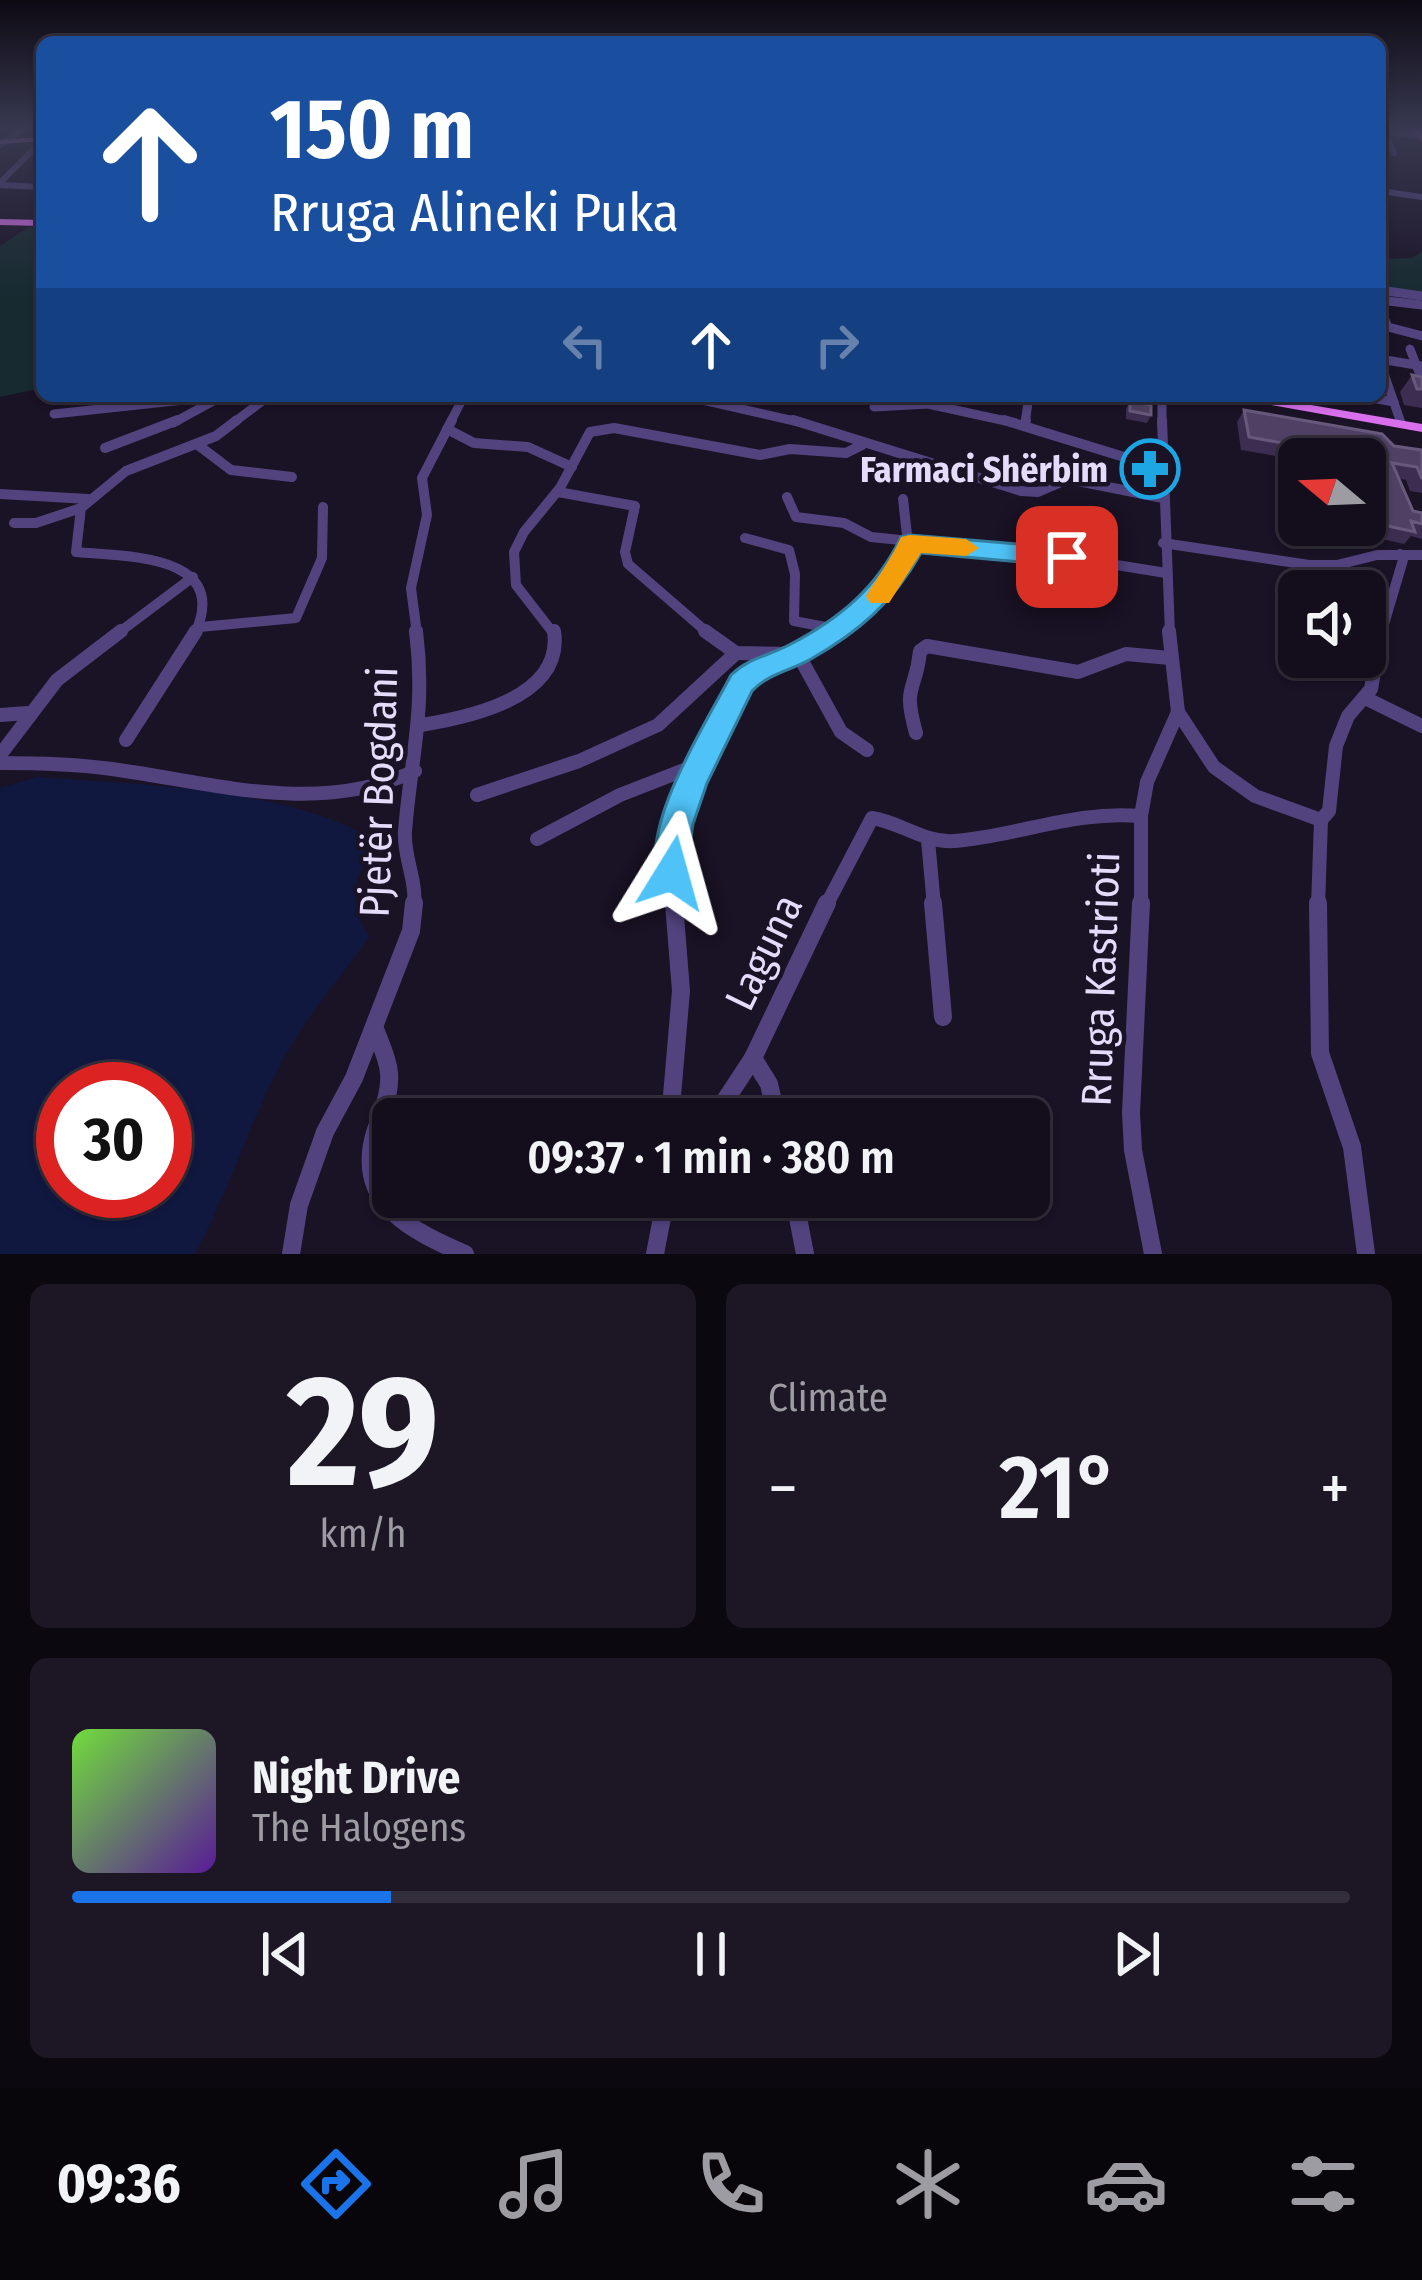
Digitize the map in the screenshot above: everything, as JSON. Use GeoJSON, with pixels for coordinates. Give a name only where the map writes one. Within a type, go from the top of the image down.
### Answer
{"type":"FeatureCollection","features":[{"type":"Feature","properties":{"kind":"main road"},"geometry":{"type":"LineString","coordinates":[[0,222],[36,223]]}},
{"type":"Feature","properties":{"kind":"main road"},"geometry":{"type":"LineString","coordinates":[[1278,402],[1422,428]]}},
{"type":"Feature","properties":{"kind":"street"},"geometry":{"type":"LineString","coordinates":[[1386,192],[1422,197]]}},
{"type":"Feature","properties":{"kind":"street"},"geometry":{"type":"LineString","coordinates":[[1386,292],[1422,301]]}},
{"type":"Feature","properties":{"kind":"street"},"geometry":{"type":"LineString","coordinates":[[1386,304],[1422,301]]}},
{"type":"Feature","properties":{"kind":"street"},"geometry":{"type":"LineString","coordinates":[[1386,322],[1388,328],[1422,336]]}},
{"type":"Feature","properties":{"kind":"street"},"geometry":{"type":"LineString","coordinates":[[1410,349],[1422,380]]}},
{"type":"Feature","properties":{"kind":"street"},"geometry":{"type":"LineString","coordinates":[[1386,362],[1419,366]]}},
{"type":"Feature","properties":{"kind":"street"},"geometry":{"type":"LineString","coordinates":[[1386,379],[1401,424]]}},
{"type":"Feature","properties":{"kind":"street"},"geometry":{"type":"LineString","coordinates":[[1386,401],[1394,402]]}},
{"type":"Feature","properties":{"kind":"street"},"geometry":{"type":"LineString","coordinates":[[54,414],[165,402]]}},
{"type":"Feature","properties":{"kind":"street"},"geometry":{"type":"LineString","coordinates":[[105,448],[178,423],[211,402]]}},
{"type":"Feature","properties":{"kind":"street"},"geometry":{"type":"LineString","coordinates":[[14,523],[36,523],[84,503],[134,466],[198,445],[260,402]]}},
{"type":"Feature","properties":{"kind":"street","name":"Pjetër Bogdani"},"geometry":{"type":"LineString","coordinates":[[291,1254],[299,1205],[325,1132],[375,1029],[411,931],[416,887],[404,837],[421,725],[422,677],[411,588],[427,515],[422,478],[461,402]]}},
{"type":"Feature","properties":{"kind":"street"},"geometry":{"type":"LineString","coordinates":[[713,402],[784,417],[1021,491],[1045,490],[1062,479],[1163,498]]}},
{"type":"Feature","properties":{"kind":"street"},"geometry":{"type":"LineString","coordinates":[[961,411],[963,402]]}},
{"type":"Feature","properties":{"kind":"street"},"geometry":{"type":"LineString","coordinates":[[1025,425],[1029,402]]}},
{"type":"Feature","properties":{"kind":"street"},"geometry":{"type":"LineString","coordinates":[[1162,402],[1163,543],[1178,712],[1214,767],[1230,782],[1321,820]]}},
{"type":"Feature","properties":{"kind":"street"},"geometry":{"type":"LineString","coordinates":[[874,407],[896,410],[921,403],[961,411],[1025,425],[1114,459],[1163,469]]}},
{"type":"Feature","properties":{"kind":"street"},"geometry":{"type":"LineString","coordinates":[[421,725],[461,720],[512,701],[532,687],[554,655],[558,642],[552,624],[523,599],[512,576],[512,558],[530,521],[558,492],[586,434],[614,428],[760,455],[803,449],[846,453],[862,445]]}},
{"type":"Feature","properties":{"kind":"street"},"geometry":{"type":"LineString","coordinates":[[447,429],[474,443],[528,447],[572,467]]}},
{"type":"Feature","properties":{"kind":"street"},"geometry":{"type":"LineString","coordinates":[[198,445],[231,470],[292,477]]}},
{"type":"Feature","properties":{"kind":"street"},"geometry":{"type":"LineString","coordinates":[[558,492],[635,506],[625,552],[628,564],[690,621],[736,653],[793,654]]}},
{"type":"Feature","properties":{"kind":"street"},"geometry":{"type":"LineString","coordinates":[[0,494],[84,503]]}},
{"type":"Feature","properties":{"kind":"street"},"geometry":{"type":"LineString","coordinates":[[788,497],[788,510],[796,518],[844,523],[871,537],[1067,557],[1166,573]]}},
{"type":"Feature","properties":{"kind":"street"},"geometry":{"type":"LineString","coordinates":[[672,1098],[681,972],[673,849],[677,824],[701,763],[742,683],[754,671],[837,629],[886,589],[909,554],[903,499]]}},
{"type":"Feature","properties":{"kind":"street"},"geometry":{"type":"LineString","coordinates":[[84,503],[76,552],[154,560],[194,578],[205,597],[200,626],[126,740]]}},
{"type":"Feature","properties":{"kind":"street"},"geometry":{"type":"LineString","coordinates":[[200,626],[296,618],[322,558],[323,507]]}},
{"type":"Feature","properties":{"kind":"street"},"geometry":{"type":"LineString","coordinates":[[745,538],[789,550],[795,574],[794,621],[837,629]]}},
{"type":"Feature","properties":{"kind":"street"},"geometry":{"type":"LineString","coordinates":[[1163,543],[1309,565],[1422,555]]}},
{"type":"Feature","properties":{"kind":"street"},"geometry":{"type":"LineString","coordinates":[[1366,1254],[1352,1147],[1320,1054],[1316,990],[1321,820],[1329,811],[1336,746],[1348,716],[1365,698],[1400,554]]}},
{"type":"Feature","properties":{"kind":"street"},"geometry":{"type":"LineString","coordinates":[[194,578],[57,680],[28,713],[0,759],[109,768],[296,798],[377,787],[415,771]]}},
{"type":"Feature","properties":{"kind":"street"},"geometry":{"type":"LineString","coordinates":[[916,733],[906,692],[910,676],[918,671],[920,651],[927,646],[1078,672],[1126,654],[1170,658]]}},
{"type":"Feature","properties":{"kind":"street"},"geometry":{"type":"LineString","coordinates":[[477,795],[579,761],[658,725],[736,653]]}},
{"type":"Feature","properties":{"kind":"street"},"geometry":{"type":"LineString","coordinates":[[793,654],[841,733],[867,750]]}},
{"type":"Feature","properties":{"kind":"street"},"geometry":{"type":"LineString","coordinates":[[1365,698],[1422,726]]}},
{"type":"Feature","properties":{"kind":"street","name":"Rruga Kastrioti"},"geometry":{"type":"LineString","coordinates":[[1154,1254],[1133,1150],[1131,1113],[1141,816],[1147,782],[1178,712]]}},
{"type":"Feature","properties":{"kind":"street"},"geometry":{"type":"LineString","coordinates":[[0,715],[28,713]]}},
{"type":"Feature","properties":{"kind":"street"},"geometry":{"type":"LineString","coordinates":[[537,839],[620,795],[701,763]]}},
{"type":"Feature","properties":{"kind":"street"},"geometry":{"type":"LineString","coordinates":[[943,1017],[928,841],[951,842],[1064,814],[1112,811],[1141,816]]}},
{"type":"Feature","properties":{"kind":"street","name":"Laguna"},"geometry":{"type":"LineString","coordinates":[[727,1098],[753,1058],[862,830],[878,817],[928,841]]}},
{"type":"Feature","properties":{"kind":"street"},"geometry":{"type":"LineString","coordinates":[[375,1029],[389,1069],[389,1090],[367,1158],[369,1187],[394,1216],[465,1254]]}},
{"type":"Feature","properties":{"kind":"street"},"geometry":{"type":"LineString","coordinates":[[753,1058],[772,1098]]}},
{"type":"Feature","properties":{"kind":"street"},"geometry":{"type":"LineString","coordinates":[[656,1254],[662,1218]]}},
{"type":"Feature","properties":{"kind":"street"},"geometry":{"type":"LineString","coordinates":[[798,1218],[805,1254]]}},
{"type":"Feature","properties":{"kind":"green space"},"geometry":{"type":"Polygon","coordinates":[[[29,227],[36,228],[36,389],[0,397],[0,246],[29,227]]]}},
{"type":"Feature","properties":{"kind":"green space"},"geometry":{"type":"Polygon","coordinates":[[[1422,252],[1422,295],[1386,290],[1386,259],[1411,258],[1422,252]]]}},
{"type":"Feature","properties":{"kind":"water"},"geometry":{"type":"Polygon","coordinates":[[[38,777],[213,792],[301,810],[377,842],[355,889],[357,911],[369,937],[288,1051],[195,1254],[0,1254],[0,788],[38,777]]]}},
{"type":"Feature","properties":{"kind":"building"},"geometry":{"type":"Polygon","coordinates":[[[1412,375],[1422,377],[1422,389],[1417,389],[1412,375]]]}},
{"type":"Feature","properties":{"kind":"building"},"geometry":{"type":"Polygon","coordinates":[[[1130,402],[1151,405],[1151,415],[1130,411],[1130,402]]]}},
{"type":"Feature","properties":{"kind":"building"},"geometry":{"type":"Polygon","coordinates":[[[1244,410],[1386,438],[1278,438],[1278,442],[1249,437],[1244,410]]]}},
{"type":"Feature","properties":{"kind":"building"},"geometry":{"type":"Polygon","coordinates":[[[1386,438],[1394,446],[1422,450],[1422,479],[1417,467],[1392,463],[1413,511],[1422,513],[1422,524],[1411,521],[1415,532],[1386,526],[1386,438]]]}},
{"type":"Feature","properties":{"kind":"slow traffic"},"geometry":{"type":"LineString","coordinates":[[880,596],[909,554],[910,544],[966,548]]}},
{"type":"Feature","properties":{"kind":"place","name":"Farmaci Shërbim"},"geometry":{"type":"Point","coordinates":[1150,469]}},
{"type":"Feature","properties":{"kind":"route"},"geometry":{"type":"LineString","coordinates":[[672,873],[677,824],[692,782],[742,683],[754,671],[788,654],[798,654],[866,610],[886,589],[909,554],[910,544],[1067,557]]}}]}
